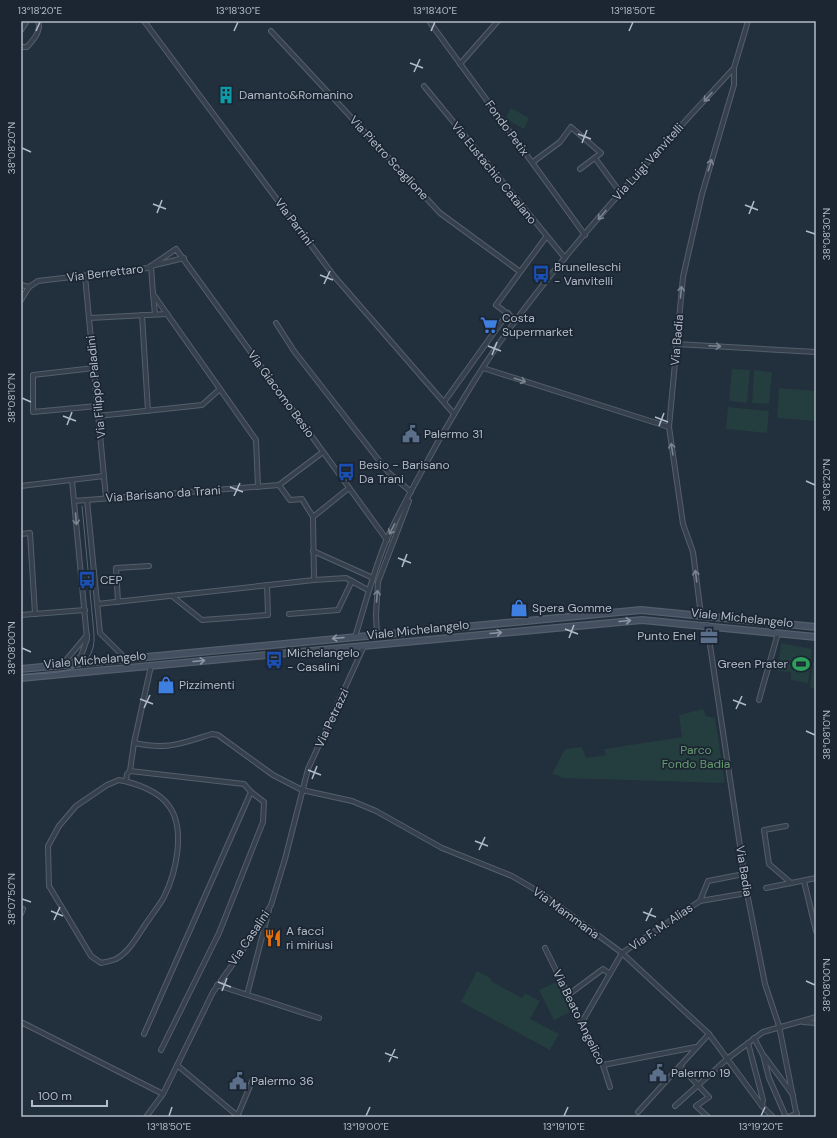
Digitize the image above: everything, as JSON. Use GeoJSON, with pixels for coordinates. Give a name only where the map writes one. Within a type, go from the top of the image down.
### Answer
{"type":"FeatureCollection","features":[{"type":"Feature","properties":{"kind":"street"},"geometry":{"type":"LineString","coordinates":[[21,30],[27,21]]}},
{"type":"Feature","properties":{"kind":"street"},"geometry":{"type":"LineString","coordinates":[[21,47],[27,47],[36,38],[39,24],[38,21]]}},
{"type":"Feature","properties":{"kind":"street","name":"Via Parrini"},"geometry":{"type":"LineString","coordinates":[[144,21],[334,276],[454,414]]}},
{"type":"Feature","properties":{"kind":"street","name":"Fondo Petix"},"geometry":{"type":"LineString","coordinates":[[429,21],[585,235]]}},
{"type":"Feature","properties":{"kind":"street"},"geometry":{"type":"LineString","coordinates":[[460,64],[498,21]]}},
{"type":"Feature","properties":{"kind":"street"},"geometry":{"type":"LineString","coordinates":[[734,68],[748,21]]}},
{"type":"Feature","properties":{"kind":"street","name":"Via Pietro Scaglione"},"geometry":{"type":"LineString","coordinates":[[271,31],[440,213],[519,271]]}},
{"type":"Feature","properties":{"kind":"street","name":"Via Luigi Vanvitelli"},"geometry":{"type":"LineString","coordinates":[[411,492],[454,414],[516,320],[620,192],[734,68]]}},
{"type":"Feature","properties":{"kind":"street","name":"Via Badia"},"geometry":{"type":"LineString","coordinates":[[701,615],[693,552],[683,524],[669,427],[683,277],[702,194],[734,85],[734,68]]}},
{"type":"Feature","properties":{"kind":"street","name":"Via Eustachio Catalano"},"geometry":{"type":"LineString","coordinates":[[424,86],[565,258]]}},
{"type":"Feature","properties":{"kind":"street"},"geometry":{"type":"LineString","coordinates":[[533,162],[560,142],[571,127],[601,153],[580,169]]}},
{"type":"Feature","properties":{"kind":"street"},"geometry":{"type":"LineString","coordinates":[[595,158],[620,192]]}},
{"type":"Feature","properties":{"kind":"street"},"geometry":{"type":"LineString","coordinates":[[516,320],[496,305],[519,271],[546,236]]}},
{"type":"Feature","properties":{"kind":"street","name":"Via Giacomo Besio"},"geometry":{"type":"LineString","coordinates":[[176,249],[387,540]]}},
{"type":"Feature","properties":{"kind":"street","name":"Via Berrettaro"},"geometry":{"type":"LineString","coordinates":[[29,287],[38,281],[148,268],[176,249]]}},
{"type":"Feature","properties":{"kind":"street"},"geometry":{"type":"LineString","coordinates":[[155,314],[151,266],[184,258]]}},
{"type":"Feature","properties":{"kind":"street","name":"Via Filippo Paladini"},"geometry":{"type":"LineString","coordinates":[[85,276],[106,498]]}},
{"type":"Feature","properties":{"kind":"street"},"geometry":{"type":"LineString","coordinates":[[21,285],[29,287],[21,300]]}},
{"type":"Feature","properties":{"kind":"street"},"geometry":{"type":"LineString","coordinates":[[153,294],[256,440],[258,487]]}},
{"type":"Feature","properties":{"kind":"street"},"geometry":{"type":"LineString","coordinates":[[444,402],[508,313]]}},
{"type":"Feature","properties":{"kind":"street"},"geometry":{"type":"LineString","coordinates":[[89,318],[167,314]]}},
{"type":"Feature","properties":{"kind":"street"},"geometry":{"type":"LineString","coordinates":[[142,315],[148,411]]}},
{"type":"Feature","properties":{"kind":"street"},"geometry":{"type":"LineString","coordinates":[[276,323],[294,351],[388,472],[411,492]]}},
{"type":"Feature","properties":{"kind":"street"},"geometry":{"type":"LineString","coordinates":[[676,344],[816,352]]}},
{"type":"Feature","properties":{"kind":"street"},"geometry":{"type":"LineString","coordinates":[[94,368],[33,375],[33,412],[97,406]]}},
{"type":"Feature","properties":{"kind":"street"},"geometry":{"type":"LineString","coordinates":[[483,368],[669,427]]}},
{"type":"Feature","properties":{"kind":"street"},"geometry":{"type":"LineString","coordinates":[[98,416],[202,405],[220,389]]}},
{"type":"Feature","properties":{"kind":"street"},"geometry":{"type":"LineString","coordinates":[[314,580],[313,517],[302,499],[290,500],[279,486],[323,452]]}},
{"type":"Feature","properties":{"kind":"street"},"geometry":{"type":"LineString","coordinates":[[21,486],[104,476]]}},
{"type":"Feature","properties":{"kind":"street"},"geometry":{"type":"LineString","coordinates":[[65,664],[78,659],[82,654],[87,635],[72,480]]}},
{"type":"Feature","properties":{"kind":"street","name":"Via Barisano da Trani"},"geometry":{"type":"LineString","coordinates":[[74,501],[279,486]]}},
{"type":"Feature","properties":{"kind":"street"},"geometry":{"type":"LineString","coordinates":[[313,517],[349,488]]}},
{"type":"Feature","properties":{"kind":"street"},"geometry":{"type":"LineString","coordinates":[[355,637],[371,577],[387,540],[411,492]]}},
{"type":"Feature","properties":{"kind":"street"},"geometry":{"type":"LineString","coordinates":[[377,635],[376,615],[378,582],[411,492]]}},
{"type":"Feature","properties":{"kind":"street"},"geometry":{"type":"LineString","coordinates":[[87,500],[100,633],[125,658]]}},
{"type":"Feature","properties":{"kind":"street"},"geometry":{"type":"LineString","coordinates":[[21,534],[30,533],[35,614]]}},
{"type":"Feature","properties":{"kind":"street"},"geometry":{"type":"LineString","coordinates":[[313,551],[371,577]]}},
{"type":"Feature","properties":{"kind":"street"},"geometry":{"type":"LineString","coordinates":[[118,602],[116,568],[149,566]]}},
{"type":"Feature","properties":{"kind":"street"},"geometry":{"type":"LineString","coordinates":[[97,604],[314,580],[346,578],[368,590]]}},
{"type":"Feature","properties":{"kind":"street"},"geometry":{"type":"LineString","coordinates":[[289,614],[338,610],[352,581]]}},
{"type":"Feature","properties":{"kind":"street"},"geometry":{"type":"LineString","coordinates":[[172,596],[202,620],[268,615],[267,585]]}},
{"type":"Feature","properties":{"kind":"street"},"geometry":{"type":"LineString","coordinates":[[21,615],[85,610]]}},
{"type":"Feature","properties":{"kind":"street","name":"Viale Michelangelo"},"geometry":{"type":"LineString","coordinates":[[21,669],[641,610],[816,627]]}},
{"type":"Feature","properties":{"kind":"street","name":"Viale Michelangelo"},"geometry":{"type":"LineString","coordinates":[[21,678],[642,620],[707,625],[816,637]]}},
{"type":"Feature","properties":{"kind":"street"},"geometry":{"type":"LineString","coordinates":[[477,625],[478,635]]}},
{"type":"Feature","properties":{"kind":"street","name":"Via Badia"},"geometry":{"type":"LineString","coordinates":[[707,625],[747,893],[765,984],[778,1026],[797,1115]]}},
{"type":"Feature","properties":{"kind":"street"},"geometry":{"type":"LineString","coordinates":[[759,700],[778,633]]}},
{"type":"Feature","properties":{"kind":"street"},"geometry":{"type":"LineString","coordinates":[[65,664],[87,635]]}},
{"type":"Feature","properties":{"kind":"street","name":"Via Petrazzi"},"geometry":{"type":"LineString","coordinates":[[302,790],[308,769],[364,646]]}},
{"type":"Feature","properties":{"kind":"street"},"geometry":{"type":"LineString","coordinates":[[182,653],[182,663]]}},
{"type":"Feature","properties":{"kind":"street"},"geometry":{"type":"LineString","coordinates":[[126,782],[127,774],[130,771],[134,743],[151,666]]}},
{"type":"Feature","properties":{"kind":"street","name":"Via Mammana"},"geometry":{"type":"LineString","coordinates":[[134,743],[154,747],[168,747],[212,734],[218,735],[273,775],[302,790],[352,801],[442,848],[512,876],[541,893],[622,953],[709,1034],[762,1106],[773,1117]]}},
{"type":"Feature","properties":{"kind":"street"},"geometry":{"type":"LineString","coordinates":[[130,771],[244,784],[251,792],[264,802],[264,822],[219,933],[161,1050]]}},
{"type":"Feature","properties":{"kind":"street"},"geometry":{"type":"LineString","coordinates":[[118,780],[126,782],[135,783],[155,794],[169,805],[175,816],[178,837],[175,867],[164,897],[136,939],[125,952],[115,960],[101,963],[91,956],[49,886],[48,846],[59,826],[76,806],[107,785],[118,780]]}},
{"type":"Feature","properties":{"kind":"street","name":"Via Casalini"},"geometry":{"type":"LineString","coordinates":[[146,1117],[163,1094],[178,1065],[196,1024],[217,984],[252,937],[271,905],[285,859],[302,790]]}},
{"type":"Feature","properties":{"kind":"street"},"geometry":{"type":"LineString","coordinates":[[144,1034],[251,792]]}},
{"type":"Feature","properties":{"kind":"street"},"geometry":{"type":"LineString","coordinates":[[786,826],[764,830],[769,864],[791,883]]}},
{"type":"Feature","properties":{"kind":"street","name":"Via F. M. Alias"},"geometry":{"type":"LineString","coordinates":[[700,901],[708,880],[744,874]]}},
{"type":"Feature","properties":{"kind":"street"},"geometry":{"type":"LineString","coordinates":[[766,888],[816,878]]}},
{"type":"Feature","properties":{"kind":"street"},"geometry":{"type":"LineString","coordinates":[[804,881],[816,931]]}},
{"type":"Feature","properties":{"kind":"street","name":"Via F. M. Alias"},"geometry":{"type":"LineString","coordinates":[[622,953],[700,901],[747,893]]}},
{"type":"Feature","properties":{"kind":"street"},"geometry":{"type":"LineString","coordinates":[[248,991],[271,905]]}},
{"type":"Feature","properties":{"kind":"street","name":"Via Beato Angelico"},"geometry":{"type":"LineString","coordinates":[[545,948],[603,1065],[610,1087]]}},
{"type":"Feature","properties":{"kind":"street"},"geometry":{"type":"LineString","coordinates":[[582,1022],[622,953]]}},
{"type":"Feature","properties":{"kind":"street"},"geometry":{"type":"LineString","coordinates":[[568,995],[603,969],[610,974]]}},
{"type":"Feature","properties":{"kind":"street"},"geometry":{"type":"LineString","coordinates":[[217,984],[319,1018]]}},
{"type":"Feature","properties":{"kind":"street"},"geometry":{"type":"LineString","coordinates":[[675,1106],[727,1059],[762,1032],[778,1026],[816,1017]]}},
{"type":"Feature","properties":{"kind":"street"},"geometry":{"type":"LineString","coordinates":[[800,1021],[816,1023]]}},
{"type":"Feature","properties":{"kind":"street"},"geometry":{"type":"LineString","coordinates":[[21,1022],[163,1094]]}},
{"type":"Feature","properties":{"kind":"street"},"geometry":{"type":"LineString","coordinates":[[638,1112],[709,1034]]}},
{"type":"Feature","properties":{"kind":"street"},"geometry":{"type":"LineString","coordinates":[[754,1038],[763,1055],[793,1096]]}},
{"type":"Feature","properties":{"kind":"street"},"geometry":{"type":"LineString","coordinates":[[748,1043],[763,1100],[762,1106]]}},
{"type":"Feature","properties":{"kind":"street"},"geometry":{"type":"LineString","coordinates":[[603,1065],[697,1047]]}},
{"type":"Feature","properties":{"kind":"street"},"geometry":{"type":"LineString","coordinates":[[763,1055],[769,1078],[788,1117],[797,1115]]}},
{"type":"Feature","properties":{"kind":"street"},"geometry":{"type":"LineString","coordinates":[[178,1065],[238,1117],[253,1079]]}},
{"type":"Feature","properties":{"kind":"street"},"geometry":{"type":"LineString","coordinates":[[680,1066],[709,1097],[696,1106],[708,1117]]}},
{"type":"Feature","properties":{"kind":"green space"},"geometry":{"type":"Polygon","coordinates":[[[511,108],[529,118],[524,129],[505,119],[511,108]]]}},
{"type":"Feature","properties":{"kind":"green space"},"geometry":{"type":"Polygon","coordinates":[[[732,369],[750,370],[747,403],[729,401],[732,369]]]}},
{"type":"Feature","properties":{"kind":"green space"},"geometry":{"type":"Polygon","coordinates":[[[754,370],[772,372],[769,404],[752,403],[754,370]]]}},
{"type":"Feature","properties":{"kind":"green space"},"geometry":{"type":"Polygon","coordinates":[[[779,388],[816,391],[816,421],[777,418],[779,388]]]}},
{"type":"Feature","properties":{"kind":"green space"},"geometry":{"type":"Polygon","coordinates":[[[728,407],[769,411],[767,433],[726,429],[728,407]]]}},
{"type":"Feature","properties":{"kind":"green space","name":"Green Prater"},"geometry":{"type":"Polygon","coordinates":[[[781,643],[812,649],[808,683],[791,680],[791,672],[778,671],[781,643]]]}},
{"type":"Feature","properties":{"kind":"green space","name":"Green Prater"},"geometry":{"type":"Polygon","coordinates":[[[814,654],[816,654],[816,688],[810,688],[814,654]]]}},
{"type":"Feature","properties":{"kind":"green space","name":"Parco Fondo Badia"},"geometry":{"type":"Polygon","coordinates":[[[703,709],[706,716],[715,718],[725,783],[561,778],[560,776],[552,774],[565,749],[582,747],[586,758],[606,755],[604,749],[682,737],[679,715],[703,709]]]}},
{"type":"Feature","properties":{"kind":"green space"},"geometry":{"type":"Polygon","coordinates":[[[477,971],[492,979],[491,981],[522,998],[525,993],[540,1001],[530,1019],[559,1034],[550,1050],[461,1002],[477,971]]]}},
{"type":"Feature","properties":{"kind":"green space"},"geometry":{"type":"Polygon","coordinates":[[[556,982],[570,1012],[554,1020],[539,990],[556,982]]]}},
{"type":"Feature","properties":{"kind":"tram line"},"geometry":{"type":"LineString","coordinates":[[21,675],[70,670],[80,665],[88,658],[93,648],[94,634],[82,506]]}},
{"type":"Feature","properties":{"kind":"place","name":"Damanto&Romanino"},"geometry":{"type":"Point","coordinates":[226,95]}},
{"type":"Feature","properties":{"kind":"place","name":"Brunelleschi - Vanvitelli"},"geometry":{"type":"Point","coordinates":[541,274]}},
{"type":"Feature","properties":{"kind":"place","name":"Costa Supermarket"},"geometry":{"type":"Point","coordinates":[489,325]}},
{"type":"Feature","properties":{"kind":"place","name":"Palermo 31"},"geometry":{"type":"Point","coordinates":[411,434]}},
{"type":"Feature","properties":{"kind":"place","name":"Besio - Barisano Da Trani"},"geometry":{"type":"Point","coordinates":[346,472]}},
{"type":"Feature","properties":{"kind":"place","name":"CEP"},"geometry":{"type":"Point","coordinates":[87,580]}},
{"type":"Feature","properties":{"kind":"place","name":"Spera Gomme"},"geometry":{"type":"Point","coordinates":[519,608]}},
{"type":"Feature","properties":{"kind":"place","name":"Punto Enel"},"geometry":{"type":"Point","coordinates":[709,636]}},
{"type":"Feature","properties":{"kind":"place","name":"Michelangelo - Casalini"},"geometry":{"type":"Point","coordinates":[274,660]}},
{"type":"Feature","properties":{"kind":"place","name":"Green Prater"},"geometry":{"type":"Point","coordinates":[801,664]}},
{"type":"Feature","properties":{"kind":"place","name":"Pizzimenti"},"geometry":{"type":"Point","coordinates":[166,685]}},
{"type":"Feature","properties":{"kind":"place","name":"A facci ri miriusi"},"geometry":{"type":"Point","coordinates":[273,938]}},
{"type":"Feature","properties":{"kind":"place","name":"Palermo 19"},"geometry":{"type":"Point","coordinates":[658,1073]}},
{"type":"Feature","properties":{"kind":"place","name":"Palermo 36"},"geometry":{"type":"Point","coordinates":[238,1081]}}]}
